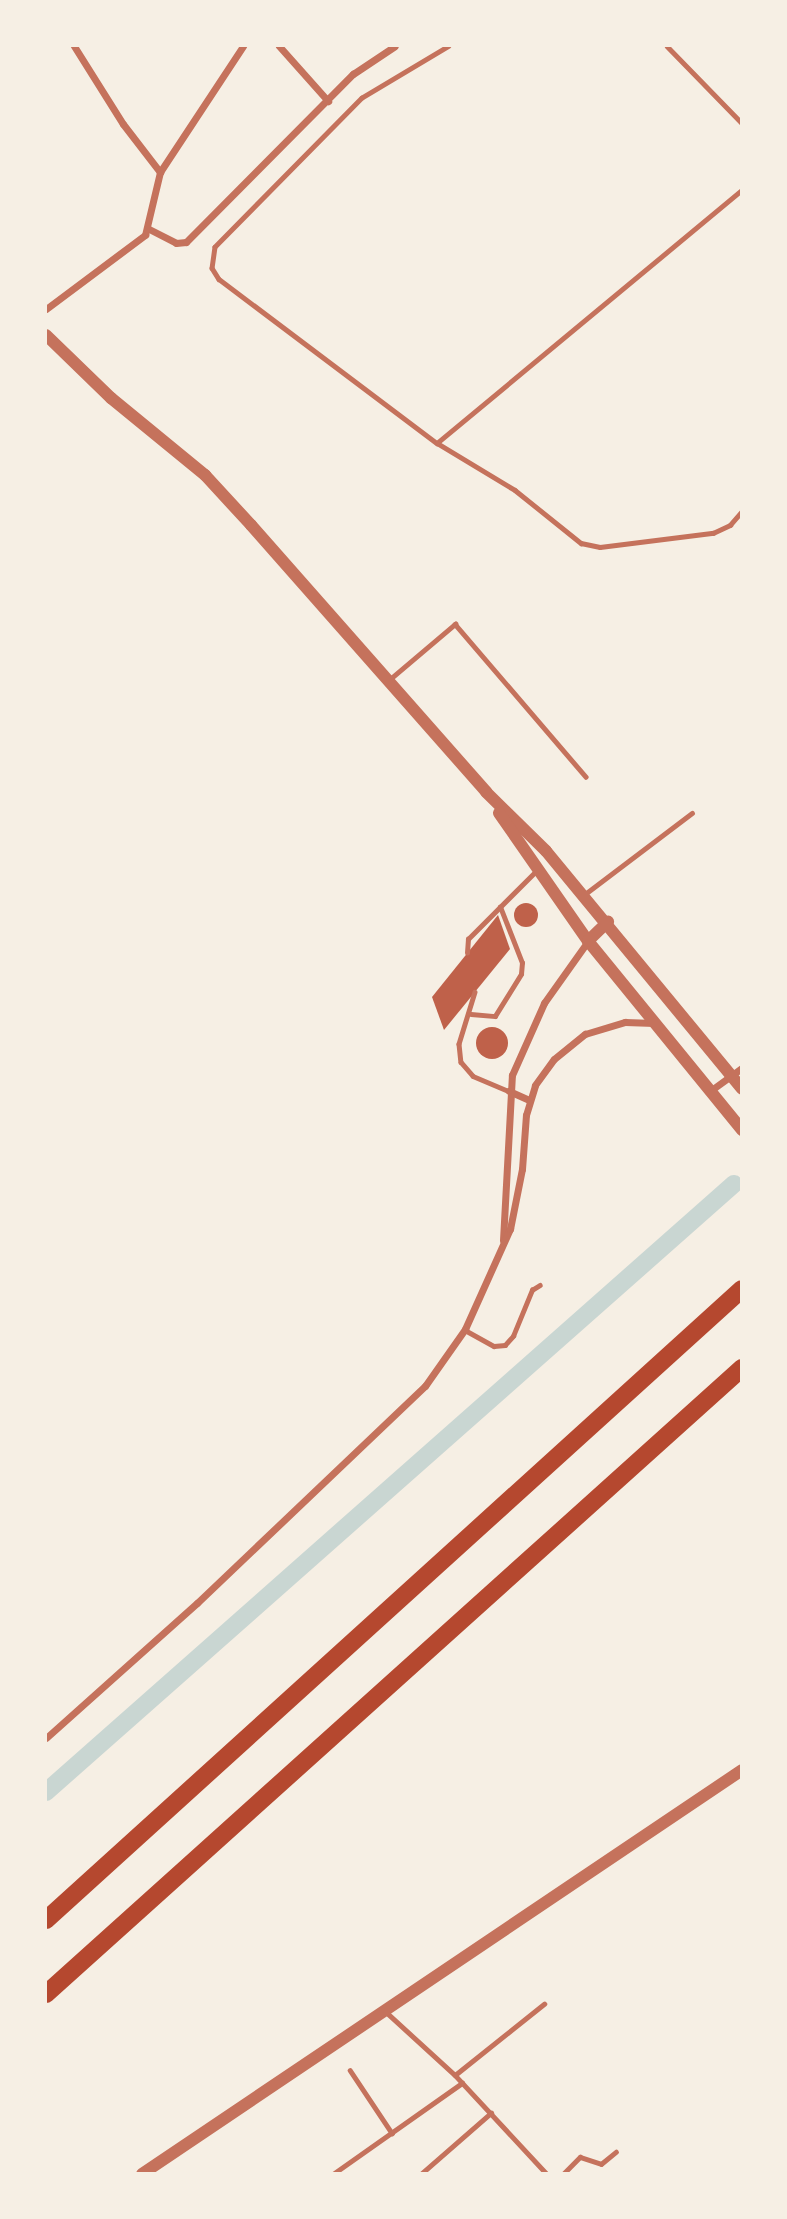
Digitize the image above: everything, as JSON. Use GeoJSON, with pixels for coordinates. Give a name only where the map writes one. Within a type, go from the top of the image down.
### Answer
{"type":"FeatureCollection","features":[{"type":"Feature","properties":{"kind":"highway"},"geometry":{"type":"LineString","coordinates":[[46,1920],[741,1289]]}},
{"type":"Feature","properties":{"kind":"highway"},"geometry":{"type":"LineString","coordinates":[[46,1994],[741,1368]]}},
{"type":"Feature","properties":{"kind":"street"},"geometry":{"type":"LineString","coordinates":[[74,46],[123,124],[160,172]]}},
{"type":"Feature","properties":{"kind":"street"},"geometry":{"type":"LineString","coordinates":[[46,309],[149,229],[151,196],[160,172],[243,46]]}},
{"type":"Feature","properties":{"kind":"street"},"geometry":{"type":"LineString","coordinates":[[279,46],[328,101]]}},
{"type":"Feature","properties":{"kind":"street"},"geometry":{"type":"LineString","coordinates":[[149,229],[167,240],[186,242],[353,74],[395,46]]}},
{"type":"Feature","properties":{"kind":"street"},"geometry":{"type":"LineString","coordinates":[[46,335],[111,398],[205,475],[486,792],[608,922],[741,1089]]}},
{"type":"Feature","properties":{"kind":"street"},"geometry":{"type":"LineString","coordinates":[[486,792],[588,941],[741,1130]]}},
{"type":"Feature","properties":{"kind":"street"},"geometry":{"type":"LineString","coordinates":[[503,1245],[509,1091],[534,1021],[588,941],[608,922]]}},
{"type":"Feature","properties":{"kind":"street"},"geometry":{"type":"LineString","coordinates":[[46,1738],[403,1412],[465,1329],[503,1245],[515,1211],[529,1100],[554,1059],[585,1034],[625,1022],[655,1023]]}},
{"type":"Feature","properties":{"kind":"street"},"geometry":{"type":"LineString","coordinates":[[710,1091],[741,1068]]}},
{"type":"Feature","properties":{"kind":"street"},"geometry":{"type":"LineString","coordinates":[[509,1091],[529,1100]]}},
{"type":"Feature","properties":{"kind":"street"},"geometry":{"type":"LineString","coordinates":[[711,1317],[741,1278]]}},
{"type":"Feature","properties":{"kind":"street"},"geometry":{"type":"LineString","coordinates":[[142,2174],[741,1770]]}},
{"type":"Feature","properties":{"kind":"lane"},"geometry":{"type":"LineString","coordinates":[[449,46],[362,98],[215,247],[212,268],[219,279],[437,443],[515,490],[590,546],[713,533],[730,525],[741,511]]}},
{"type":"Feature","properties":{"kind":"lane"},"geometry":{"type":"LineString","coordinates":[[667,46],[741,123]]}},
{"type":"Feature","properties":{"kind":"lane"},"geometry":{"type":"LineString","coordinates":[[437,443],[741,190]]}},
{"type":"Feature","properties":{"kind":"lane"},"geometry":{"type":"LineString","coordinates":[[389,681],[447,627],[456,624],[586,777]]}},
{"type":"Feature","properties":{"kind":"lane"},"geometry":{"type":"LineString","coordinates":[[584,895],[692,813]]}},
{"type":"Feature","properties":{"kind":"lane"},"geometry":{"type":"LineString","coordinates":[[467,954],[468,939],[537,870]]}},
{"type":"Feature","properties":{"kind":"lane"},"geometry":{"type":"LineString","coordinates":[[471,1014],[495,1016],[521,974],[522,963],[500,907]]}},
{"type":"Feature","properties":{"kind":"lane"},"geometry":{"type":"LineString","coordinates":[[475,992],[471,1014],[459,1044],[461,1062],[473,1076],[509,1091]]}},
{"type":"Feature","properties":{"kind":"lane"},"geometry":{"type":"LineString","coordinates":[[465,1329],[494,1346],[505,1345],[513,1336],[532,1290],[540,1285]]}},
{"type":"Feature","properties":{"kind":"lane"},"geometry":{"type":"LineString","coordinates":[[455,2075],[544,2004]]}},
{"type":"Feature","properties":{"kind":"lane"},"geometry":{"type":"LineString","coordinates":[[385,2010],[455,2075],[547,2174]]}},
{"type":"Feature","properties":{"kind":"lane"},"geometry":{"type":"LineString","coordinates":[[350,2070],[392,2133]]}},
{"type":"Feature","properties":{"kind":"lane"},"geometry":{"type":"LineString","coordinates":[[334,2174],[462,2083]]}},
{"type":"Feature","properties":{"kind":"lane"},"geometry":{"type":"LineString","coordinates":[[421,2174],[491,2113]]}},
{"type":"Feature","properties":{"kind":"lane"},"geometry":{"type":"LineString","coordinates":[[562,2174],[580,2157],[601,2164],[616,2152]]}},
{"type":"Feature","properties":{"kind":"building"},"geometry":{"type":"Polygon","coordinates":[[[526,903],[537,910],[538,915],[531,926],[526,927],[515,920],[514,915],[521,904],[526,903]]]}},
{"type":"Feature","properties":{"kind":"building"},"geometry":{"type":"Polygon","coordinates":[[[498,915],[510,949],[444,1030],[432,997],[498,915]]]}},
{"type":"Feature","properties":{"kind":"building"},"geometry":{"type":"Polygon","coordinates":[[[492,1027],[503,1032],[508,1043],[503,1054],[492,1059],[481,1054],[476,1043],[481,1032],[492,1027]]]}},
{"type":"Feature","properties":{"kind":"waterway"},"geometry":{"type":"LineString","coordinates":[[46,1792],[734,1184]]}}]}
